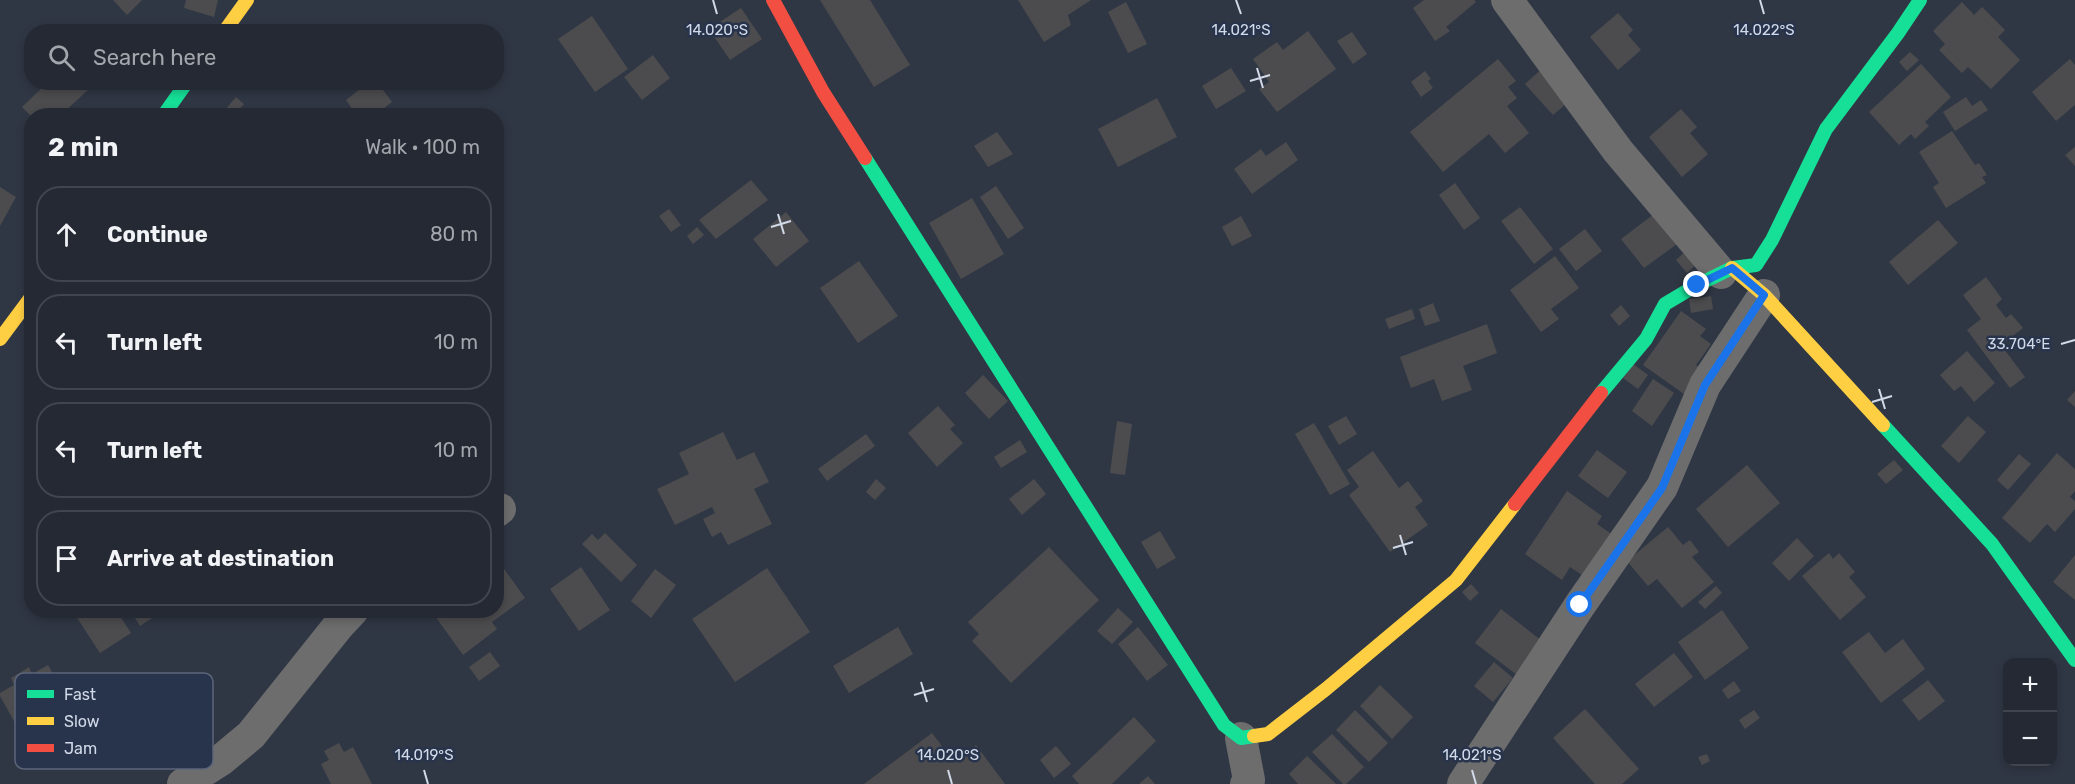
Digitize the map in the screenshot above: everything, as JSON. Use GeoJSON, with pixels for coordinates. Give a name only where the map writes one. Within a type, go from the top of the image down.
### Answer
{"type":"FeatureCollection","features":[{"type":"Feature","properties":{"kind":"street"},"geometry":{"type":"LineString","coordinates":[[230,24],[247,0]]}},
{"type":"Feature","properties":{"kind":"street"},"geometry":{"type":"LineString","coordinates":[[773,0],[823,92],[1224,725],[1241,738],[1249,780],[1246,784]]}},
{"type":"Feature","properties":{"kind":"street"},"geometry":{"type":"LineString","coordinates":[[1507,0],[1618,151],[1727,270],[1764,295],[1992,544],[2075,660]]}},
{"type":"Feature","properties":{"kind":"street"},"geometry":{"type":"LineString","coordinates":[[1241,738],[1268,734],[1326,689],[1456,580],[1592,404],[1646,339],[1665,304],[1727,270],[1756,265],[1772,240],[1826,129],[1920,0]]}},
{"type":"Feature","properties":{"kind":"street"},"geometry":{"type":"LineString","coordinates":[[169,108],[181,90]]}},
{"type":"Feature","properties":{"kind":"street"},"geometry":{"type":"LineString","coordinates":[[1463,784],[1580,605],[1662,488],[1705,385],[1764,295]]}},
{"type":"Feature","properties":{"kind":"street"},"geometry":{"type":"LineString","coordinates":[[0,339],[24,307]]}},
{"type":"Feature","properties":{"kind":"street"},"geometry":{"type":"LineString","coordinates":[[213,765],[251,735],[346,618]]}},
{"type":"Feature","properties":{"kind":"street"},"geometry":{"type":"LineString","coordinates":[[183,784],[206,769]]}},
{"type":"Feature","properties":{"kind":"building"},"geometry":{"type":"Polygon","coordinates":[[[113,0],[142,0],[127,15],[113,0]]]}},
{"type":"Feature","properties":{"kind":"building"},"geometry":{"type":"Polygon","coordinates":[[[186,0],[218,0],[214,17],[184,8],[186,0]]]}},
{"type":"Feature","properties":{"kind":"building"},"geometry":{"type":"Polygon","coordinates":[[[820,0],[870,0],[910,65],[874,87],[820,0]]]}},
{"type":"Feature","properties":{"kind":"building"},"geometry":{"type":"Polygon","coordinates":[[[1018,0],[1091,0],[1068,15],[1071,25],[1044,42],[1018,0]]]}},
{"type":"Feature","properties":{"kind":"building"},"geometry":{"type":"Polygon","coordinates":[[[1424,0],[1474,0],[1476,2],[1446,27],[1450,31],[1435,41],[1413,8],[1424,0]]]}},
{"type":"Feature","properties":{"kind":"building"},"geometry":{"type":"Polygon","coordinates":[[[1126,2],[1147,44],[1128,53],[1108,12],[1126,2]]]}},
{"type":"Feature","properties":{"kind":"building"},"geometry":{"type":"Polygon","coordinates":[[[1962,2],[1974,15],[1982,7],[2005,30],[1998,37],[2020,60],[1991,89],[1968,67],[1962,73],[1939,50],[1945,44],[1933,31],[1962,2]]]}},
{"type":"Feature","properties":{"kind":"building"},"geometry":{"type":"Polygon","coordinates":[[[741,8],[762,39],[730,60],[709,29],[741,8]]]}},
{"type":"Feature","properties":{"kind":"building"},"geometry":{"type":"Polygon","coordinates":[[[1618,13],[1633,30],[1628,35],[1641,50],[1618,70],[1590,37],[1618,13]]]}},
{"type":"Feature","properties":{"kind":"building"},"geometry":{"type":"Polygon","coordinates":[[[592,16],[628,69],[595,92],[558,39],[592,16]]]}},
{"type":"Feature","properties":{"kind":"building"},"geometry":{"type":"Polygon","coordinates":[[[1308,31],[1336,69],[1277,112],[1259,89],[1269,82],[1253,59],[1277,42],[1283,50],[1308,31]]]}},
{"type":"Feature","properties":{"kind":"building"},"geometry":{"type":"Polygon","coordinates":[[[1352,32],[1367,54],[1353,64],[1337,41],[1352,32]]]}},
{"type":"Feature","properties":{"kind":"building"},"geometry":{"type":"Polygon","coordinates":[[[1910,52],[1919,60],[1907,71],[1899,62],[1910,52]]]}},
{"type":"Feature","properties":{"kind":"building"},"geometry":{"type":"Polygon","coordinates":[[[653,55],[670,78],[642,100],[624,77],[653,55]]]}},
{"type":"Feature","properties":{"kind":"building"},"geometry":{"type":"Polygon","coordinates":[[[1498,59],[1516,81],[1508,87],[1517,98],[1507,106],[1529,133],[1505,153],[1489,134],[1443,172],[1410,132],[1498,59]]]}},
{"type":"Feature","properties":{"kind":"building"},"geometry":{"type":"Polygon","coordinates":[[[2070,59],[2075,65],[2075,105],[2056,121],[2032,92],[2070,59]]]}},
{"type":"Feature","properties":{"kind":"building"},"geometry":{"type":"Polygon","coordinates":[[[1921,64],[1951,97],[1925,122],[1929,126],[1915,139],[1911,134],[1899,145],[1869,112],[1921,64]]]}},
{"type":"Feature","properties":{"kind":"building"},"geometry":{"type":"Polygon","coordinates":[[[1545,66],[1573,98],[1553,115],[1525,84],[1545,66]]]}},
{"type":"Feature","properties":{"kind":"building"},"geometry":{"type":"Polygon","coordinates":[[[1231,68],[1246,91],[1216,109],[1202,86],[1231,68]]]}},
{"type":"Feature","properties":{"kind":"building"},"geometry":{"type":"Polygon","coordinates":[[[1425,71],[1431,79],[1428,81],[1433,88],[1421,97],[1411,82],[1425,71]]]}},
{"type":"Feature","properties":{"kind":"building"},"geometry":{"type":"Polygon","coordinates":[[[40,90],[88,90],[69,108],[24,109],[22,107],[40,90]]]}},
{"type":"Feature","properties":{"kind":"building"},"geometry":{"type":"Polygon","coordinates":[[[359,90],[383,90],[392,102],[384,108],[352,108],[346,100],[359,90]]]}},
{"type":"Feature","properties":{"kind":"building"},"geometry":{"type":"Polygon","coordinates":[[[236,97],[244,104],[240,108],[227,108],[236,97]]]}},
{"type":"Feature","properties":{"kind":"building"},"geometry":{"type":"Polygon","coordinates":[[[1966,97],[1972,106],[1981,100],[1988,110],[1955,131],[1943,112],[1966,97]]]}},
{"type":"Feature","properties":{"kind":"building"},"geometry":{"type":"Polygon","coordinates":[[[1157,98],[1177,137],[1118,167],[1098,129],[1157,98]]]}},
{"type":"Feature","properties":{"kind":"building"},"geometry":{"type":"Polygon","coordinates":[[[1681,109],[1697,127],[1690,133],[1708,154],[1682,177],[1649,137],[1681,109]]]}},
{"type":"Feature","properties":{"kind":"building"},"geometry":{"type":"Polygon","coordinates":[[[1952,131],[1975,165],[1979,163],[1987,175],[1982,177],[1986,183],[1946,208],[1933,187],[1939,183],[1919,152],[1952,131]]]}},
{"type":"Feature","properties":{"kind":"building"},"geometry":{"type":"Polygon","coordinates":[[[997,132],[1013,154],[988,167],[974,146],[997,132]]]}},
{"type":"Feature","properties":{"kind":"building"},"geometry":{"type":"Polygon","coordinates":[[[1286,142],[1298,160],[1252,194],[1234,169],[1261,149],[1266,156],[1286,142]]]}},
{"type":"Feature","properties":{"kind":"building"},"geometry":{"type":"Polygon","coordinates":[[[2075,147],[2075,166],[2065,155],[2075,147]]]}},
{"type":"Feature","properties":{"kind":"building"},"geometry":{"type":"Polygon","coordinates":[[[751,180],[768,200],[716,239],[699,220],[751,180]]]}},
{"type":"Feature","properties":{"kind":"building"},"geometry":{"type":"Polygon","coordinates":[[[1455,183],[1480,218],[1464,230],[1439,195],[1455,183]]]}},
{"type":"Feature","properties":{"kind":"building"},"geometry":{"type":"Polygon","coordinates":[[[996,186],[1024,228],[1008,239],[980,197],[996,186]]]}},
{"type":"Feature","properties":{"kind":"building"},"geometry":{"type":"Polygon","coordinates":[[[0,187],[16,197],[0,226],[0,187]]]}},
{"type":"Feature","properties":{"kind":"building"},"geometry":{"type":"Polygon","coordinates":[[[972,198],[1004,254],[961,279],[929,223],[972,198]]]}},
{"type":"Feature","properties":{"kind":"building"},"geometry":{"type":"Polygon","coordinates":[[[1520,207],[1553,249],[1534,264],[1501,221],[1520,207]]]}},
{"type":"Feature","properties":{"kind":"building"},"geometry":{"type":"Polygon","coordinates":[[[669,209],[681,225],[671,232],[659,216],[669,209]]]}},
{"type":"Feature","properties":{"kind":"building"},"geometry":{"type":"Polygon","coordinates":[[[1658,211],[1677,244],[1644,268],[1621,239],[1658,211]]]}},
{"type":"Feature","properties":{"kind":"building"},"geometry":{"type":"Polygon","coordinates":[[[786,212],[809,241],[776,267],[753,239],[786,212]]]}},
{"type":"Feature","properties":{"kind":"building"},"geometry":{"type":"Polygon","coordinates":[[[1241,216],[1252,236],[1232,246],[1222,227],[1241,216]]]}},
{"type":"Feature","properties":{"kind":"building"},"geometry":{"type":"Polygon","coordinates":[[[1938,220],[1958,243],[1908,285],[1889,262],[1938,220]]]}},
{"type":"Feature","properties":{"kind":"building"},"geometry":{"type":"Polygon","coordinates":[[[697,227],[704,235],[693,244],[687,236],[697,227]]]}},
{"type":"Feature","properties":{"kind":"building"},"geometry":{"type":"Polygon","coordinates":[[[1585,229],[1602,251],[1576,271],[1559,249],[1585,229]]]}},
{"type":"Feature","properties":{"kind":"building"},"geometry":{"type":"Polygon","coordinates":[[[1688,249],[1700,261],[1687,273],[1676,260],[1688,249]]]}},
{"type":"Feature","properties":{"kind":"building"},"geometry":{"type":"Polygon","coordinates":[[[1555,256],[1579,288],[1551,309],[1559,319],[1541,332],[1510,290],[1555,256]]]}},
{"type":"Feature","properties":{"kind":"building"},"geometry":{"type":"Polygon","coordinates":[[[859,261],[898,316],[858,343],[820,288],[859,261]]]}},
{"type":"Feature","properties":{"kind":"building"},"geometry":{"type":"Polygon","coordinates":[[[1986,277],[2002,299],[1996,305],[2006,318],[2011,314],[2023,328],[2001,345],[2025,377],[2010,388],[1967,330],[1981,319],[1963,295],[1986,277]]]}},
{"type":"Feature","properties":{"kind":"building"},"geometry":{"type":"Polygon","coordinates":[[[1711,296],[1713,309],[1691,313],[1689,299],[1711,296]]]}},
{"type":"Feature","properties":{"kind":"building"},"geometry":{"type":"Polygon","coordinates":[[[1433,303],[1440,321],[1425,326],[1419,309],[1433,303]]]}},
{"type":"Feature","properties":{"kind":"building"},"geometry":{"type":"Polygon","coordinates":[[[1621,305],[1630,316],[1619,326],[1610,315],[1621,305]]]}},
{"type":"Feature","properties":{"kind":"building"},"geometry":{"type":"Polygon","coordinates":[[[1412,309],[1415,319],[1389,329],[1385,319],[1412,309]]]}},
{"type":"Feature","properties":{"kind":"building"},"geometry":{"type":"Polygon","coordinates":[[[1681,311],[1706,329],[1700,336],[1711,344],[1696,365],[1702,369],[1684,394],[1643,365],[1681,311]]]}},
{"type":"Feature","properties":{"kind":"building"},"geometry":{"type":"Polygon","coordinates":[[[1487,324],[1497,353],[1463,366],[1472,390],[1442,401],[1434,379],[1411,388],[1400,357],[1487,324]]]}},
{"type":"Feature","properties":{"kind":"building"},"geometry":{"type":"Polygon","coordinates":[[[1967,351],[1995,383],[1974,402],[1961,386],[1954,391],[1940,375],[1967,351]]]}},
{"type":"Feature","properties":{"kind":"building"},"geometry":{"type":"Polygon","coordinates":[[[1633,364],[1648,375],[1638,389],[1623,378],[1633,364]]]}},
{"type":"Feature","properties":{"kind":"building"},"geometry":{"type":"Polygon","coordinates":[[[983,375],[1008,401],[989,419],[965,393],[983,375]]]}},
{"type":"Feature","properties":{"kind":"building"},"geometry":{"type":"Polygon","coordinates":[[[1653,379],[1674,393],[1652,426],[1632,411],[1653,379]]]}},
{"type":"Feature","properties":{"kind":"building"},"geometry":{"type":"Polygon","coordinates":[[[2075,391],[2075,407],[2067,400],[2075,391]]]}},
{"type":"Feature","properties":{"kind":"building"},"geometry":{"type":"Polygon","coordinates":[[[938,406],[955,425],[950,429],[963,443],[937,467],[908,433],[938,406]]]}},
{"type":"Feature","properties":{"kind":"building"},"geometry":{"type":"Polygon","coordinates":[[[1346,416],[1357,434],[1339,445],[1328,426],[1346,416]]]}},
{"type":"Feature","properties":{"kind":"building"},"geometry":{"type":"Polygon","coordinates":[[[1968,416],[1986,432],[1959,463],[1941,446],[1968,416]]]}},
{"type":"Feature","properties":{"kind":"building"},"geometry":{"type":"Polygon","coordinates":[[[1117,421],[1132,424],[1125,475],[1110,473],[1117,421]]]}},
{"type":"Feature","properties":{"kind":"building"},"geometry":{"type":"Polygon","coordinates":[[[1314,423],[1350,484],[1330,495],[1295,434],[1314,423]]]}},
{"type":"Feature","properties":{"kind":"building"},"geometry":{"type":"Polygon","coordinates":[[[723,432],[737,460],[754,452],[769,482],[754,489],[772,524],[728,545],[721,532],[712,537],[703,519],[715,513],[712,507],[675,525],[657,489],[689,474],[679,453],[723,432]]]}},
{"type":"Feature","properties":{"kind":"building"},"geometry":{"type":"Polygon","coordinates":[[[866,434],[875,446],[827,481],[818,469],[866,434]]]}},
{"type":"Feature","properties":{"kind":"building"},"geometry":{"type":"Polygon","coordinates":[[[1020,440],[1027,452],[1001,468],[994,457],[1020,440]]]}},
{"type":"Feature","properties":{"kind":"building"},"geometry":{"type":"Polygon","coordinates":[[[1597,450],[1627,472],[1608,498],[1578,476],[1597,450]]]}},
{"type":"Feature","properties":{"kind":"building"},"geometry":{"type":"Polygon","coordinates":[[[1373,451],[1399,488],[1408,481],[1423,501],[1415,507],[1428,525],[1390,552],[1349,495],[1359,487],[1347,470],[1373,451]]]}},
{"type":"Feature","properties":{"kind":"building"},"geometry":{"type":"Polygon","coordinates":[[[2057,453],[2075,469],[2075,491],[2070,497],[2075,501],[2075,509],[2055,532],[2047,524],[2030,543],[2002,518],[2057,453]]]}},
{"type":"Feature","properties":{"kind":"building"},"geometry":{"type":"Polygon","coordinates":[[[2019,454],[2031,464],[2008,490],[1997,480],[2019,454]]]}},
{"type":"Feature","properties":{"kind":"building"},"geometry":{"type":"Polygon","coordinates":[[[1894,460],[1903,470],[1886,484],[1877,474],[1894,460]]]}},
{"type":"Feature","properties":{"kind":"building"},"geometry":{"type":"Polygon","coordinates":[[[1747,465],[1780,503],[1728,547],[1696,509],[1747,465]]]}},
{"type":"Feature","properties":{"kind":"building"},"geometry":{"type":"Polygon","coordinates":[[[876,479],[886,488],[875,500],[866,492],[876,479]]]}},
{"type":"Feature","properties":{"kind":"building"},"geometry":{"type":"Polygon","coordinates":[[[1034,479],[1046,494],[1022,515],[1009,499],[1034,479]]]}},
{"type":"Feature","properties":{"kind":"building"},"geometry":{"type":"Polygon","coordinates":[[[1567,491],[1602,516],[1597,524],[1616,537],[1588,579],[1570,567],[1562,580],[1525,554],[1567,491]]]}},
{"type":"Feature","properties":{"kind":"building"},"geometry":{"type":"Polygon","coordinates":[[[1668,527],[1683,545],[1690,540],[1699,552],[1692,557],[1714,582],[1682,608],[1657,579],[1648,586],[1627,561],[1668,527]]]}},
{"type":"Feature","properties":{"kind":"building"},"geometry":{"type":"Polygon","coordinates":[[[1160,531],[1176,558],[1157,569],[1141,542],[1160,531]]]}},
{"type":"Feature","properties":{"kind":"building"},"geometry":{"type":"Polygon","coordinates":[[[605,533],[637,565],[621,582],[582,544],[592,534],[598,540],[605,533]]]}},
{"type":"Feature","properties":{"kind":"building"},"geometry":{"type":"Polygon","coordinates":[[[1797,538],[1814,556],[1789,581],[1772,563],[1797,538]]]}},
{"type":"Feature","properties":{"kind":"building"},"geometry":{"type":"Polygon","coordinates":[[[1049,547],[1099,600],[1011,683],[972,641],[979,634],[968,622],[1049,547]]]}},
{"type":"Feature","properties":{"kind":"building"},"geometry":{"type":"Polygon","coordinates":[[[1829,553],[1833,559],[1839,553],[1855,572],[1849,577],[1866,597],[1840,620],[1802,576],[1829,553]]]}},
{"type":"Feature","properties":{"kind":"building"},"geometry":{"type":"Polygon","coordinates":[[[2075,555],[2075,600],[2053,582],[2075,555]]]}},
{"type":"Feature","properties":{"kind":"building"},"geometry":{"type":"Polygon","coordinates":[[[581,567],[610,610],[579,631],[550,589],[581,567]]]}},
{"type":"Feature","properties":{"kind":"building"},"geometry":{"type":"Polygon","coordinates":[[[767,568],[810,632],[735,682],[692,619],[767,568]]]}},
{"type":"Feature","properties":{"kind":"building"},"geometry":{"type":"Polygon","coordinates":[[[504,569],[525,598],[504,613],[504,569]]]}},
{"type":"Feature","properties":{"kind":"building"},"geometry":{"type":"Polygon","coordinates":[[[655,569],[676,585],[651,618],[631,601],[655,569]]]}},
{"type":"Feature","properties":{"kind":"building"},"geometry":{"type":"Polygon","coordinates":[[[1471,584],[1479,593],[1470,601],[1462,592],[1471,584]]]}},
{"type":"Feature","properties":{"kind":"building"},"geometry":{"type":"Polygon","coordinates":[[[1716,586],[1722,593],[1705,609],[1698,602],[1716,586]]]}},
{"type":"Feature","properties":{"kind":"building"},"geometry":{"type":"Polygon","coordinates":[[[1118,608],[1133,622],[1112,644],[1097,631],[1118,608]]]}},
{"type":"Feature","properties":{"kind":"building"},"geometry":{"type":"Polygon","coordinates":[[[1501,609],[1542,641],[1517,675],[1475,643],[1501,609]]]}},
{"type":"Feature","properties":{"kind":"building"},"geometry":{"type":"Polygon","coordinates":[[[1722,610],[1749,648],[1705,680],[1678,642],[1722,610]]]}},
{"type":"Feature","properties":{"kind":"building"},"geometry":{"type":"Polygon","coordinates":[[[77,618],[121,618],[131,633],[100,653],[77,618]]]}},
{"type":"Feature","properties":{"kind":"building"},"geometry":{"type":"Polygon","coordinates":[[[135,618],[152,618],[140,626],[135,618]]]}},
{"type":"Feature","properties":{"kind":"building"},"geometry":{"type":"Polygon","coordinates":[[[436,618],[498,618],[492,622],[497,629],[463,655],[436,618]]]}},
{"type":"Feature","properties":{"kind":"building"},"geometry":{"type":"Polygon","coordinates":[[[898,627],[913,654],[849,693],[833,666],[898,627]]]}},
{"type":"Feature","properties":{"kind":"building"},"geometry":{"type":"Polygon","coordinates":[[[1138,627],[1168,665],[1147,681],[1118,644],[1138,627]]]}},
{"type":"Feature","properties":{"kind":"building"},"geometry":{"type":"Polygon","coordinates":[[[1869,632],[1885,653],[1903,639],[1925,669],[1881,703],[1842,652],[1869,632]]]}},
{"type":"Feature","properties":{"kind":"building"},"geometry":{"type":"Polygon","coordinates":[[[490,652],[500,666],[479,681],[469,667],[490,652]]]}},
{"type":"Feature","properties":{"kind":"building"},"geometry":{"type":"Polygon","coordinates":[[[1674,653],[1693,677],[1654,707],[1635,684],[1674,653]]]}},
{"type":"Feature","properties":{"kind":"building"},"geometry":{"type":"Polygon","coordinates":[[[1494,662],[1513,678],[1493,702],[1474,686],[1494,662]]]}},
{"type":"Feature","properties":{"kind":"building"},"geometry":{"type":"Polygon","coordinates":[[[48,665],[53,673],[34,673],[48,665]]]}},
{"type":"Feature","properties":{"kind":"building"},"geometry":{"type":"Polygon","coordinates":[[[29,667],[32,673],[19,673],[29,667]]]}},
{"type":"Feature","properties":{"kind":"building"},"geometry":{"type":"Polygon","coordinates":[[[15,676],[15,723],[0,696],[0,693],[14,685],[11,678],[15,676]]]}},
{"type":"Feature","properties":{"kind":"building"},"geometry":{"type":"Polygon","coordinates":[[[1928,680],[1945,701],[1919,721],[1902,700],[1928,680]]]}},
{"type":"Feature","properties":{"kind":"building"},"geometry":{"type":"Polygon","coordinates":[[[1734,681],[1741,691],[1728,699],[1722,690],[1734,681]]]}},
{"type":"Feature","properties":{"kind":"building"},"geometry":{"type":"Polygon","coordinates":[[[1380,685],[1413,717],[1392,739],[1360,706],[1380,685]]]}},
{"type":"Feature","properties":{"kind":"building"},"geometry":{"type":"Polygon","coordinates":[[[1585,709],[1639,769],[1622,784],[1595,784],[1553,738],[1585,709]]]}},
{"type":"Feature","properties":{"kind":"building"},"geometry":{"type":"Polygon","coordinates":[[[1355,710],[1388,743],[1369,762],[1336,730],[1355,710]]]}},
{"type":"Feature","properties":{"kind":"building"},"geometry":{"type":"Polygon","coordinates":[[[1754,710],[1760,718],[1745,729],[1739,720],[1754,710]]]}},
{"type":"Feature","properties":{"kind":"building"},"geometry":{"type":"Polygon","coordinates":[[[1134,717],[1156,741],[1112,784],[1079,784],[1072,776],[1134,717]]]}},
{"type":"Feature","properties":{"kind":"building"},"geometry":{"type":"Polygon","coordinates":[[[932,733],[954,762],[976,745],[1005,784],[864,784],[932,733]]]}},
{"type":"Feature","properties":{"kind":"building"},"geometry":{"type":"Polygon","coordinates":[[[1332,734],[1364,767],[1346,784],[1343,784],[1312,752],[1332,734]]]}},
{"type":"Feature","properties":{"kind":"building"},"geometry":{"type":"Polygon","coordinates":[[[339,743],[344,752],[353,747],[372,784],[331,784],[321,764],[329,760],[324,751],[339,743]]]}},
{"type":"Feature","properties":{"kind":"building"},"geometry":{"type":"Polygon","coordinates":[[[1056,746],[1071,764],[1054,778],[1040,760],[1056,746]]]}},
{"type":"Feature","properties":{"kind":"building"},"geometry":{"type":"Polygon","coordinates":[[[1707,754],[1710,761],[1702,765],[1698,757],[1707,754]]]}},
{"type":"Feature","properties":{"kind":"building"},"geometry":{"type":"Polygon","coordinates":[[[1307,756],[1336,784],[1298,784],[1289,774],[1307,756]]]}},
{"type":"Feature","properties":{"kind":"building"},"geometry":{"type":"Polygon","coordinates":[[[1148,776],[1155,784],[1139,784],[1148,776]]]}},
{"type":"Feature","properties":{"kind":"traffic: fast"},"geometry":{"type":"LineString","coordinates":[[1601,393],[1646,339],[1665,304],[1732,268],[1756,265],[1772,240],[1826,129],[1920,0]]}},
{"type":"Feature","properties":{"kind":"traffic: fast"},"geometry":{"type":"LineString","coordinates":[[169,108],[181,90]]}},
{"type":"Feature","properties":{"kind":"traffic: fast"},"geometry":{"type":"LineString","coordinates":[[865,158],[1224,725],[1241,738],[1254,736]]}},
{"type":"Feature","properties":{"kind":"traffic: fast"},"geometry":{"type":"LineString","coordinates":[[1883,425],[1992,544],[2075,660]]}},
{"type":"Feature","properties":{"kind":"traffic: slow"},"geometry":{"type":"LineString","coordinates":[[230,24],[247,0]]}},
{"type":"Feature","properties":{"kind":"traffic: slow"},"geometry":{"type":"LineString","coordinates":[[1732,268],[1764,295],[1883,425]]}},
{"type":"Feature","properties":{"kind":"traffic: slow"},"geometry":{"type":"LineString","coordinates":[[0,339],[24,307]]}},
{"type":"Feature","properties":{"kind":"traffic: slow"},"geometry":{"type":"LineString","coordinates":[[1254,736],[1268,734],[1326,689],[1456,580],[1515,504]]}},
{"type":"Feature","properties":{"kind":"traffic: jam"},"geometry":{"type":"LineString","coordinates":[[773,0],[823,92],[865,158]]}},
{"type":"Feature","properties":{"kind":"traffic: jam"},"geometry":{"type":"LineString","coordinates":[[1515,504],[1601,393]]}},
{"type":"Feature","properties":{"kind":"route"},"geometry":{"type":"LineString","coordinates":[[1580,605],[1662,488],[1705,385],[1764,295],[1732,268],[1697,285]]}}]}
